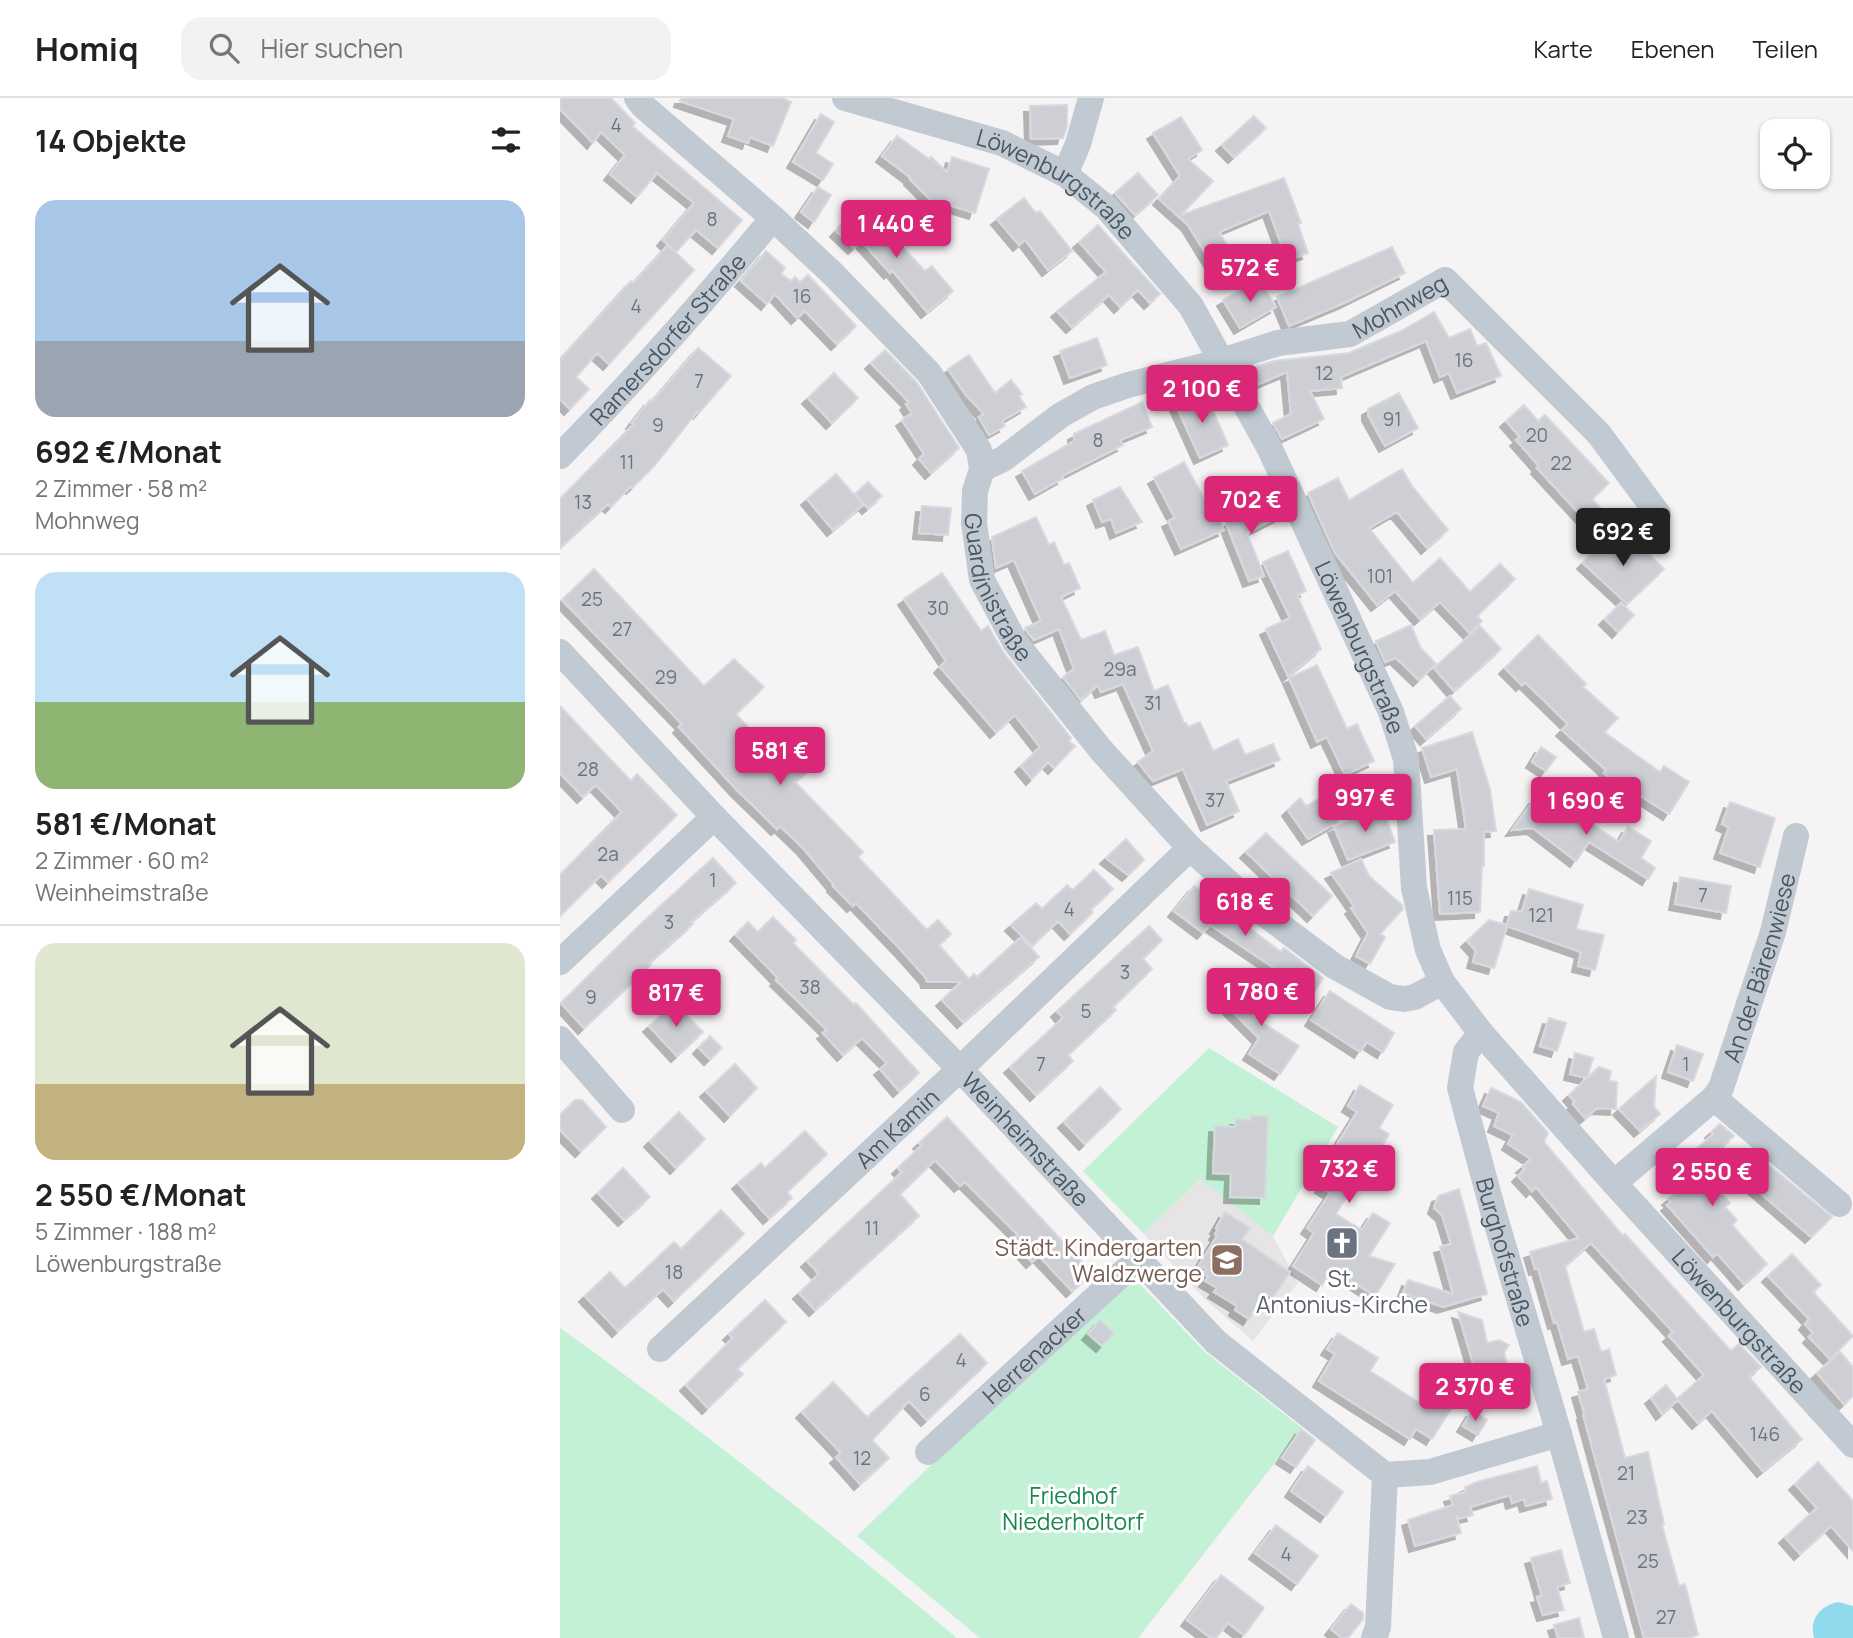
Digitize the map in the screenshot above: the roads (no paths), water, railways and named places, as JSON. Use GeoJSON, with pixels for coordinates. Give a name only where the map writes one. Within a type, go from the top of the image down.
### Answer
{"type":"FeatureCollection","features":[{"type":"Feature","properties":{"kind":"street"},"geometry":{"type":"LineString","coordinates":[[637,98],[774,218],[881,322],[929,373],[979,450],[982,468]]}},
{"type":"Feature","properties":{"kind":"street","name":"Löwenburgstraße"},"geometry":{"type":"LineString","coordinates":[[845,98],[1002,143],[1065,174],[1107,208],[1191,306],[1270,449],[1391,712],[1406,759],[1414,888],[1428,950],[1442,982],[1482,1033],[1614,1183],[1853,1445]]}},
{"type":"Feature","properties":{"kind":"street"},"geometry":{"type":"LineString","coordinates":[[1065,174],[1078,144],[1091,98]]}},
{"type":"Feature","properties":{"kind":"street","name":"Ramersdorfer Straße"},"geometry":{"type":"LineString","coordinates":[[560,456],[631,383],[774,218]]}},
{"type":"Feature","properties":{"kind":"street","name":"Mohnweg"},"geometry":{"type":"LineString","coordinates":[[982,468],[1003,458],[1061,415],[1093,397],[1279,343],[1350,334],[1445,280],[1599,434],[1658,514]]}},
{"type":"Feature","properties":{"kind":"street","name":"Guardinistraße"},"geometry":{"type":"LineString","coordinates":[[982,468],[975,491],[974,523],[982,580],[1015,642],[1101,750],[1190,848],[1254,906],[1334,966],[1390,998],[1415,997],[1442,982]]}},
{"type":"Feature","properties":{"kind":"street","name":"Weinheimstraße"},"geometry":{"type":"LineString","coordinates":[[560,652],[714,817],[960,1069],[1216,1342],[1385,1475]]}},
{"type":"Feature","properties":{"kind":"street"},"geometry":{"type":"LineString","coordinates":[[560,962],[714,817]]}},
{"type":"Feature","properties":{"kind":"street","name":"An der Bärenwiese"},"geometry":{"type":"LineString","coordinates":[[1614,1183],[1714,1098],[1721,1088],[1773,932],[1796,836]]}},
{"type":"Feature","properties":{"kind":"street","name":"Am Kamin"},"geometry":{"type":"LineString","coordinates":[[660,1349],[960,1069],[1190,848]]}},
{"type":"Feature","properties":{"kind":"street","name":"Burghofstraße"},"geometry":{"type":"LineString","coordinates":[[1482,1033],[1466,1052],[1460,1088],[1616,1638]]}},
{"type":"Feature","properties":{"kind":"street"},"geometry":{"type":"LineString","coordinates":[[560,1039],[622,1110]]}},
{"type":"Feature","properties":{"kind":"street"},"geometry":{"type":"LineString","coordinates":[[1714,1098],[1839,1204]]}},
{"type":"Feature","properties":{"kind":"street","name":"Herrenacker"},"geometry":{"type":"LineString","coordinates":[[928,1452],[1138,1259]]}},
{"type":"Feature","properties":{"kind":"street"},"geometry":{"type":"LineString","coordinates":[[1374,1638],[1378,1627],[1385,1475],[1430,1472],[1559,1434]]}},
{"type":"Feature","properties":{"kind":"water"},"geometry":{"type":"Polygon","coordinates":[[[1838,1602],[1853,1606],[1853,1638],[1814,1638],[1813,1625],[1817,1614],[1838,1602]]]}},
{"type":"Feature","properties":{"kind":"place","name":"St. Antonius-Kirche"},"geometry":{"type":"Point","coordinates":[1342,1243]}},
{"type":"Feature","properties":{"kind":"place","name":"Städt. Kindergarten Waldzwerge"},"geometry":{"type":"Point","coordinates":[1227,1260]}},
{"type":"Feature","properties":{"kind":"park label","name":"Friedhof Niederholtorf"},"geometry":{"type":"Point","coordinates":[1073,1508]}}]}
